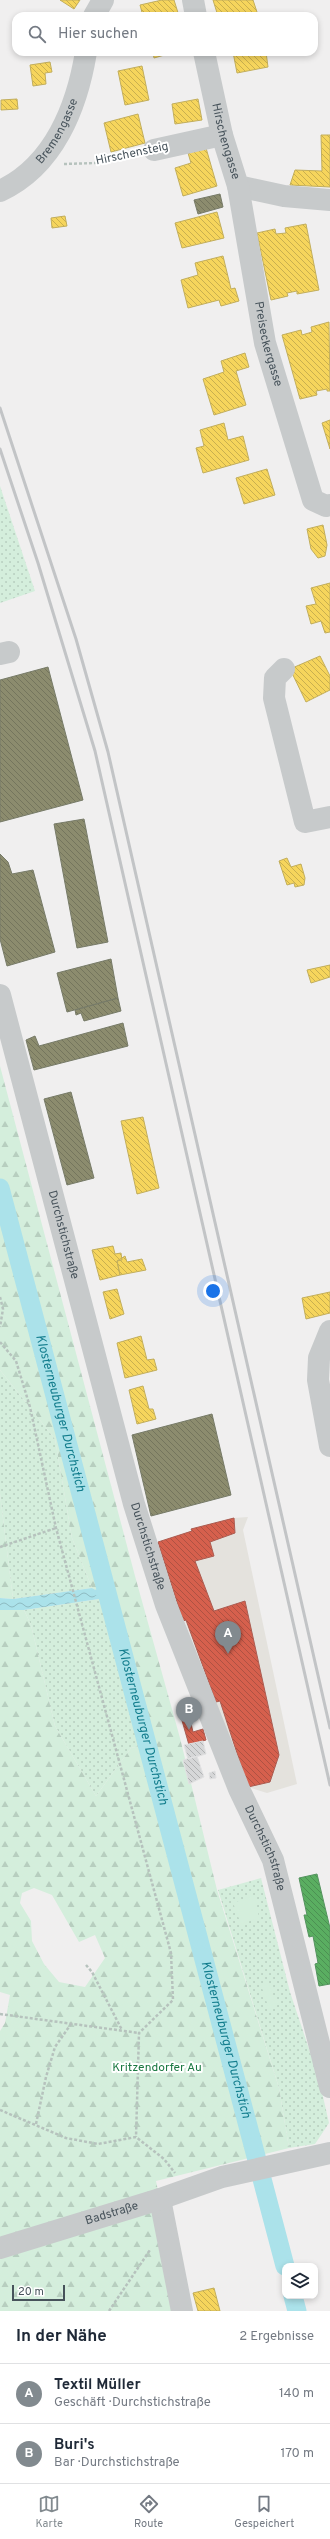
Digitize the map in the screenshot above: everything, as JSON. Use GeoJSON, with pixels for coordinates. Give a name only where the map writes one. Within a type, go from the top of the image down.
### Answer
{"type":"FeatureCollection","features":[{"type":"Feature","properties":{"kind":"street"},"geometry":{"type":"LineString","coordinates":[[96,12],[103,0]]}},
{"type":"Feature","properties":{"kind":"street"},"geometry":{"type":"LineString","coordinates":[[193,0],[195,12]]}},
{"type":"Feature","properties":{"kind":"street","name":"Bremengasse"},"geometry":{"type":"LineString","coordinates":[[0,191],[41,161],[64,127],[82,80],[85,56]]}},
{"type":"Feature","properties":{"kind":"street","name":"Hirschengasse"},"geometry":{"type":"LineString","coordinates":[[205,56],[222,135],[238,186],[284,196],[330,200]]}},
{"type":"Feature","properties":{"kind":"street","name":"Hirschensteig"},"geometry":{"type":"LineString","coordinates":[[154,150],[222,135]]}},
{"type":"Feature","properties":{"kind":"street","name":"Preiseckergasse"},"geometry":{"type":"LineString","coordinates":[[238,186],[265,344],[322,502]]}},
{"type":"Feature","properties":{"kind":"street"},"geometry":{"type":"LineString","coordinates":[[284,668],[276,678],[274,698],[305,822],[330,817]]}},
{"type":"Feature","properties":{"kind":"street","name":"Durchstichstraße"},"geometry":{"type":"LineString","coordinates":[[0,995],[134,1504],[166,1605],[239,1789],[273,1860],[330,2087]]}},
{"type":"Feature","properties":{"kind":"street"},"geometry":{"type":"LineString","coordinates":[[330,1331],[319,1358],[318,1380],[326,1403],[330,1446]]}},
{"type":"Feature","properties":{"kind":"street","name":"Badstraße"},"geometry":{"type":"LineString","coordinates":[[0,2248],[160,2199],[222,2177],[301,2158],[330,2153]]}},
{"type":"Feature","properties":{"kind":"street"},"geometry":{"type":"LineString","coordinates":[[160,2199],[182,2311]]}},
{"type":"Feature","properties":{"kind":"path","name":"Hirschensteig"},"geometry":{"type":"LineString","coordinates":[[41,161],[58,164],[96,163],[154,150]]}},
{"type":"Feature","properties":{"kind":"path"},"geometry":{"type":"LineString","coordinates":[[0,1297],[3,1308],[0,1327]]}},
{"type":"Feature","properties":{"kind":"path"},"geometry":{"type":"LineString","coordinates":[[0,1342],[16,1361],[30,1407],[56,1528],[171,1953],[172,2000],[139,2033],[136,2136]]}},
{"type":"Feature","properties":{"kind":"path"},"geometry":{"type":"LineString","coordinates":[[0,1547],[56,1528]]}},
{"type":"Feature","properties":{"kind":"path"},"geometry":{"type":"LineString","coordinates":[[86,1965],[92,1972],[122,2030]]}},
{"type":"Feature","properties":{"kind":"path"},"geometry":{"type":"LineString","coordinates":[[0,2014],[139,2033]]}},
{"type":"Feature","properties":{"kind":"path"},"geometry":{"type":"LineString","coordinates":[[36,2124],[46,2077],[55,2047],[71,2024]]}},
{"type":"Feature","properties":{"kind":"path"},"geometry":{"type":"LineString","coordinates":[[0,2110],[66,2138],[98,2144],[136,2136]]}},
{"type":"Feature","properties":{"kind":"path"},"geometry":{"type":"LineString","coordinates":[[136,2136],[164,2159],[188,2189]]}},
{"type":"Feature","properties":{"kind":"path"},"geometry":{"type":"LineString","coordinates":[[109,2311],[165,2229]]}},
{"type":"Feature","properties":{"kind":"shaded area"},"geometry":{"type":"Polygon","coordinates":[[[248,1517],[243,1530],[297,1784],[267,1793],[248,1787],[155,1543],[192,1531],[191,1529],[234,1518],[248,1517]]]}},
{"type":"Feature","properties":{"kind":"green space"},"geometry":{"type":"Polygon","coordinates":[[[0,486],[35,591],[0,603],[0,486]]]}},
{"type":"Feature","properties":{"kind":"green space","name":"Kritzendorfer Au"},"geometry":{"type":"Polygon","coordinates":[[[0,1066],[135,1576],[180,1738],[217,1890],[279,2088],[289,2148],[156,2181],[183,2311],[0,2311],[0,2031],[5,2023],[10,1995],[0,1992],[0,1610],[24,1610],[31,1625],[55,1726],[96,1796],[131,1748],[144,1745],[99,1599],[99,1592],[92,1588],[72,1538],[55,1439],[0,1370],[0,1066]],[[34,1888],[22,1893],[20,1903],[31,1921],[32,1941],[44,1964],[59,1982],[85,1987],[105,1958],[95,1935],[79,1942],[52,1895],[34,1888]]]}},
{"type":"Feature","properties":{"kind":"green space"},"geometry":{"type":"Polygon","coordinates":[[[0,1370],[55,1439],[72,1538],[92,1588],[13,1599],[0,1494],[0,1370]]]}},
{"type":"Feature","properties":{"kind":"green space"},"geometry":{"type":"Polygon","coordinates":[[[0,1494],[13,1599],[0,1598],[0,1494]]]}},
{"type":"Feature","properties":{"kind":"green space"},"geometry":{"type":"Polygon","coordinates":[[[99,1599],[145,1745],[131,1748],[96,1796],[55,1726],[31,1625],[24,1610],[99,1599]]]}},
{"type":"Feature","properties":{"kind":"green space"},"geometry":{"type":"Polygon","coordinates":[[[261,1878],[290,1992],[319,2079],[329,2123],[315,2144],[289,2148],[279,2088],[218,1890],[261,1878]]]}},
{"type":"Feature","properties":{"kind":"green space"},"geometry":{"type":"Polygon","coordinates":[[[255,1895],[259,1918],[241,1924],[233,1903],[255,1895]]]}},
{"type":"Feature","properties":{"kind":"green space"},"geometry":{"type":"Polygon","coordinates":[[[269,1983],[277,2007],[269,2009],[261,1985],[269,1983]]]}},
{"type":"Feature","properties":{"kind":"water"},"geometry":{"type":"Polygon","coordinates":[[[92,1588],[99,1592],[99,1599],[24,1610],[0,1610],[0,1598],[13,1599],[92,1588]]]}},
{"type":"Feature","properties":{"kind":"building: Wohnen"},"geometry":{"type":"Polygon","coordinates":[[[60,0],[80,0],[74,9],[60,0]]]}},
{"type":"Feature","properties":{"kind":"building: Wohnen"},"geometry":{"type":"Polygon","coordinates":[[[162,0],[174,0],[178,12],[142,12],[140,5],[162,0]]]}},
{"type":"Feature","properties":{"kind":"building: Wohnen"},"geometry":{"type":"Polygon","coordinates":[[[213,0],[253,0],[257,12],[217,12],[213,0]]]}},
{"type":"Feature","properties":{"kind":"building: Wohnen"},"geometry":{"type":"Polygon","coordinates":[[[234,56],[267,56],[268,67],[237,73],[234,56]]]}},
{"type":"Feature","properties":{"kind":"building: Wohnen"},"geometry":{"type":"Polygon","coordinates":[[[50,62],[52,72],[45,73],[46,84],[33,86],[30,65],[50,62]]]}},
{"type":"Feature","properties":{"kind":"building: Wohnen"},"geometry":{"type":"Polygon","coordinates":[[[142,66],[149,100],[125,105],[118,71],[142,66]]]}},
{"type":"Feature","properties":{"kind":"building: Wohnen"},"geometry":{"type":"Polygon","coordinates":[[[17,99],[18,109],[1,110],[1,100],[17,99]]]}},
{"type":"Feature","properties":{"kind":"building: Wohnen"},"geometry":{"type":"Polygon","coordinates":[[[198,99],[202,120],[175,124],[172,104],[198,99]]]}},
{"type":"Feature","properties":{"kind":"building: Wohnen"},"geometry":{"type":"Polygon","coordinates":[[[138,114],[145,143],[111,152],[104,123],[138,114]]]}},
{"type":"Feature","properties":{"kind":"building: Wohnen"},"geometry":{"type":"Polygon","coordinates":[[[321,135],[330,135],[330,187],[290,185],[295,170],[322,171],[321,135]]]}},
{"type":"Feature","properties":{"kind":"building: Wohnen"},"geometry":{"type":"Polygon","coordinates":[[[206,148],[217,186],[183,196],[175,168],[191,163],[188,153],[206,148]]]}},
{"type":"Feature","properties":{"kind":"building: Wohnen"},"geometry":{"type":"Polygon","coordinates":[[[217,212],[224,238],[182,248],[175,223],[217,212]]]}},
{"type":"Feature","properties":{"kind":"building: Wohnen"},"geometry":{"type":"Polygon","coordinates":[[[65,216],[67,226],[52,228],[51,218],[65,216]]]}},
{"type":"Feature","properties":{"kind":"building: Wohnen"},"geometry":{"type":"Polygon","coordinates":[[[306,224],[319,290],[297,294],[297,291],[287,293],[288,296],[271,300],[257,233],[275,229],[276,234],[286,233],[285,228],[306,224]]]}},
{"type":"Feature","properties":{"kind":"building: Wohnen"},"geometry":{"type":"Polygon","coordinates":[[[223,256],[231,289],[235,288],[239,301],[221,306],[219,300],[188,308],[181,280],[198,275],[195,263],[223,256]]]}},
{"type":"Feature","properties":{"kind":"building: Wohnen"},"geometry":{"type":"Polygon","coordinates":[[[329,322],[330,391],[327,391],[327,389],[316,391],[317,395],[300,399],[282,335],[301,330],[302,335],[312,332],[311,327],[329,322]]]}},
{"type":"Feature","properties":{"kind":"building: Wohnen"},"geometry":{"type":"Polygon","coordinates":[[[245,353],[249,367],[236,371],[246,405],[214,415],[203,379],[224,372],[221,361],[245,353]]]}},
{"type":"Feature","properties":{"kind":"building: Wohnen"},"geometry":{"type":"Polygon","coordinates":[[[330,420],[330,449],[322,423],[330,420]]]}},
{"type":"Feature","properties":{"kind":"building: Wohnen"},"geometry":{"type":"Polygon","coordinates":[[[224,423],[228,440],[243,436],[249,460],[203,473],[196,448],[204,446],[200,430],[224,423]]]}},
{"type":"Feature","properties":{"kind":"building: Wohnen"},"geometry":{"type":"Polygon","coordinates":[[[267,469],[275,495],[244,504],[236,478],[267,469]]]}},
{"type":"Feature","properties":{"kind":"building: Wohnen"},"geometry":{"type":"Polygon","coordinates":[[[323,525],[327,545],[325,556],[318,558],[311,549],[307,529],[323,525]]]}},
{"type":"Feature","properties":{"kind":"building: Wohnen"},"geometry":{"type":"Polygon","coordinates":[[[330,583],[330,632],[325,633],[321,621],[311,624],[306,606],[316,604],[311,588],[330,583]]]}},
{"type":"Feature","properties":{"kind":"building: Wohnen"},"geometry":{"type":"Polygon","coordinates":[[[320,656],[330,676],[330,690],[306,702],[290,669],[320,656]]]}},
{"type":"Feature","properties":{"kind":"building: Wohnen"},"geometry":{"type":"Polygon","coordinates":[[[287,858],[291,867],[301,864],[305,878],[304,885],[295,887],[294,883],[287,885],[279,861],[287,858]]]}},
{"type":"Feature","properties":{"kind":"building: Wohnen"},"geometry":{"type":"Polygon","coordinates":[[[330,965],[330,977],[311,983],[307,970],[330,965]]]}},
{"type":"Feature","properties":{"kind":"building: Wohnen"},"geometry":{"type":"Polygon","coordinates":[[[143,1117],[159,1188],[137,1194],[121,1121],[143,1117]]]}},
{"type":"Feature","properties":{"kind":"building: Wohnen"},"geometry":{"type":"Polygon","coordinates":[[[113,1246],[115,1254],[121,1253],[122,1260],[117,1261],[120,1275],[100,1280],[92,1250],[113,1246]]]}},
{"type":"Feature","properties":{"kind":"building: Wohnen"},"geometry":{"type":"Polygon","coordinates":[[[125,1256],[127,1262],[142,1259],[146,1270],[120,1275],[117,1261],[125,1256]]]}},
{"type":"Feature","properties":{"kind":"building: Wohnen"},"geometry":{"type":"Polygon","coordinates":[[[117,1289],[124,1314],[110,1319],[103,1292],[117,1289]]]}},
{"type":"Feature","properties":{"kind":"building: Wohnen"},"geometry":{"type":"Polygon","coordinates":[[[330,1292],[330,1313],[306,1319],[302,1298],[330,1292]]]}},
{"type":"Feature","properties":{"kind":"building: Wohnen"},"geometry":{"type":"Polygon","coordinates":[[[141,1336],[147,1360],[154,1359],[157,1370],[125,1378],[117,1343],[141,1336]]]}},
{"type":"Feature","properties":{"kind":"building: Wohnen"},"geometry":{"type":"Polygon","coordinates":[[[143,1386],[149,1409],[153,1409],[156,1419],[137,1424],[129,1390],[143,1386]]]}},
{"type":"Feature","properties":{"kind":"building: Wohnen"},"geometry":{"type":"Polygon","coordinates":[[[214,2288],[220,2311],[198,2311],[193,2293],[214,2288]]]}},
{"type":"Feature","properties":{"kind":"building: Handel"},"geometry":{"type":"Polygon","coordinates":[[[234,1518],[235,1533],[210,1542],[214,1556],[195,1561],[214,1611],[245,1601],[279,1755],[270,1782],[248,1787],[220,1701],[216,1702],[186,1620],[183,1621],[158,1542],[192,1531],[191,1529],[234,1518]]]}},
{"type":"Feature","properties":{"kind":"building: Handel"},"geometry":{"type":"Polygon","coordinates":[[[189,1715],[193,1732],[203,1729],[206,1740],[189,1745],[181,1717],[189,1715]]]}},
{"type":"Feature","properties":{"kind":"building: Öffentlich"},"geometry":{"type":"Polygon","coordinates":[[[317,1874],[330,1928],[330,1984],[319,1986],[315,1964],[318,1963],[313,1936],[309,1937],[304,1915],[307,1915],[299,1878],[317,1874]]]}},
{"type":"Feature","properties":{"kind":"building: Industrie"},"geometry":{"type":"Polygon","coordinates":[[[220,194],[223,207],[198,214],[194,200],[220,194]]]}},
{"type":"Feature","properties":{"kind":"building: Industrie"},"geometry":{"type":"Polygon","coordinates":[[[48,667],[83,800],[0,822],[0,680],[48,667]]]}},
{"type":"Feature","properties":{"kind":"building: Industrie"},"geometry":{"type":"Polygon","coordinates":[[[84,819],[108,942],[77,948],[54,824],[84,819]]]}},
{"type":"Feature","properties":{"kind":"building: Industrie"},"geometry":{"type":"Polygon","coordinates":[[[0,854],[8,862],[12,874],[33,870],[55,952],[7,966],[0,939],[0,854]]]}},
{"type":"Feature","properties":{"kind":"building: Industrie"},"geometry":{"type":"Polygon","coordinates":[[[111,959],[118,998],[67,1012],[57,973],[111,959]]]}},
{"type":"Feature","properties":{"kind":"building: Industrie"},"geometry":{"type":"Polygon","coordinates":[[[118,998],[121,1011],[84,1021],[81,1013],[76,1015],[75,1010],[118,998]]]}},
{"type":"Feature","properties":{"kind":"building: Industrie"},"geometry":{"type":"Polygon","coordinates":[[[123,1023],[128,1046],[34,1070],[26,1040],[35,1036],[39,1046],[123,1023]]]}},
{"type":"Feature","properties":{"kind":"building: Industrie"},"geometry":{"type":"Polygon","coordinates":[[[71,1092],[94,1178],[67,1185],[44,1099],[71,1092]]]}},
{"type":"Feature","properties":{"kind":"building: Industrie"},"geometry":{"type":"Polygon","coordinates":[[[212,1414],[231,1495],[151,1516],[132,1435],[212,1414]]]}},
{"type":"Feature","properties":{"kind":"building: Sonstige"},"geometry":{"type":"Polygon","coordinates":[[[203,1741],[206,1754],[188,1759],[184,1745],[203,1741]]]}},
{"type":"Feature","properties":{"kind":"building: Sonstige"},"geometry":{"type":"Polygon","coordinates":[[[197,1756],[204,1777],[189,1784],[183,1760],[197,1756]]]}},
{"type":"Feature","properties":{"kind":"building: Sonstige"},"geometry":{"type":"Polygon","coordinates":[[[215,1771],[216,1778],[210,1779],[209,1773],[215,1771]]]}},
{"type":"Feature","properties":{"kind":"waterway","name":"Klosterneuburger Durchstich"},"geometry":{"type":"LineString","coordinates":[[0,1188],[284,2263]]}},
{"type":"Feature","properties":{"kind":"waterway"},"geometry":{"type":"LineString","coordinates":[[92,1593],[106,1591]]}},
{"type":"Feature","properties":{"kind":"waterway","name":"Klosterneuburger Durchstich"},"geometry":{"type":"LineString","coordinates":[[294,2299],[297,2311]]}},
{"type":"Feature","properties":{"kind":"railway"},"geometry":{"type":"LineString","coordinates":[[0,408],[76,639],[108,752],[330,1728]]}},
{"type":"Feature","properties":{"kind":"railway"},"geometry":{"type":"LineString","coordinates":[[0,449],[38,563],[95,751],[330,1785]]}},
{"type":"Feature","properties":{"kind":"place","name":"Textil Müller"},"geometry":{"type":"Point","coordinates":[228,1654]}},
{"type":"Feature","properties":{"kind":"place","name":"Buri's"},"geometry":{"type":"Point","coordinates":[189,1730]}}]}
